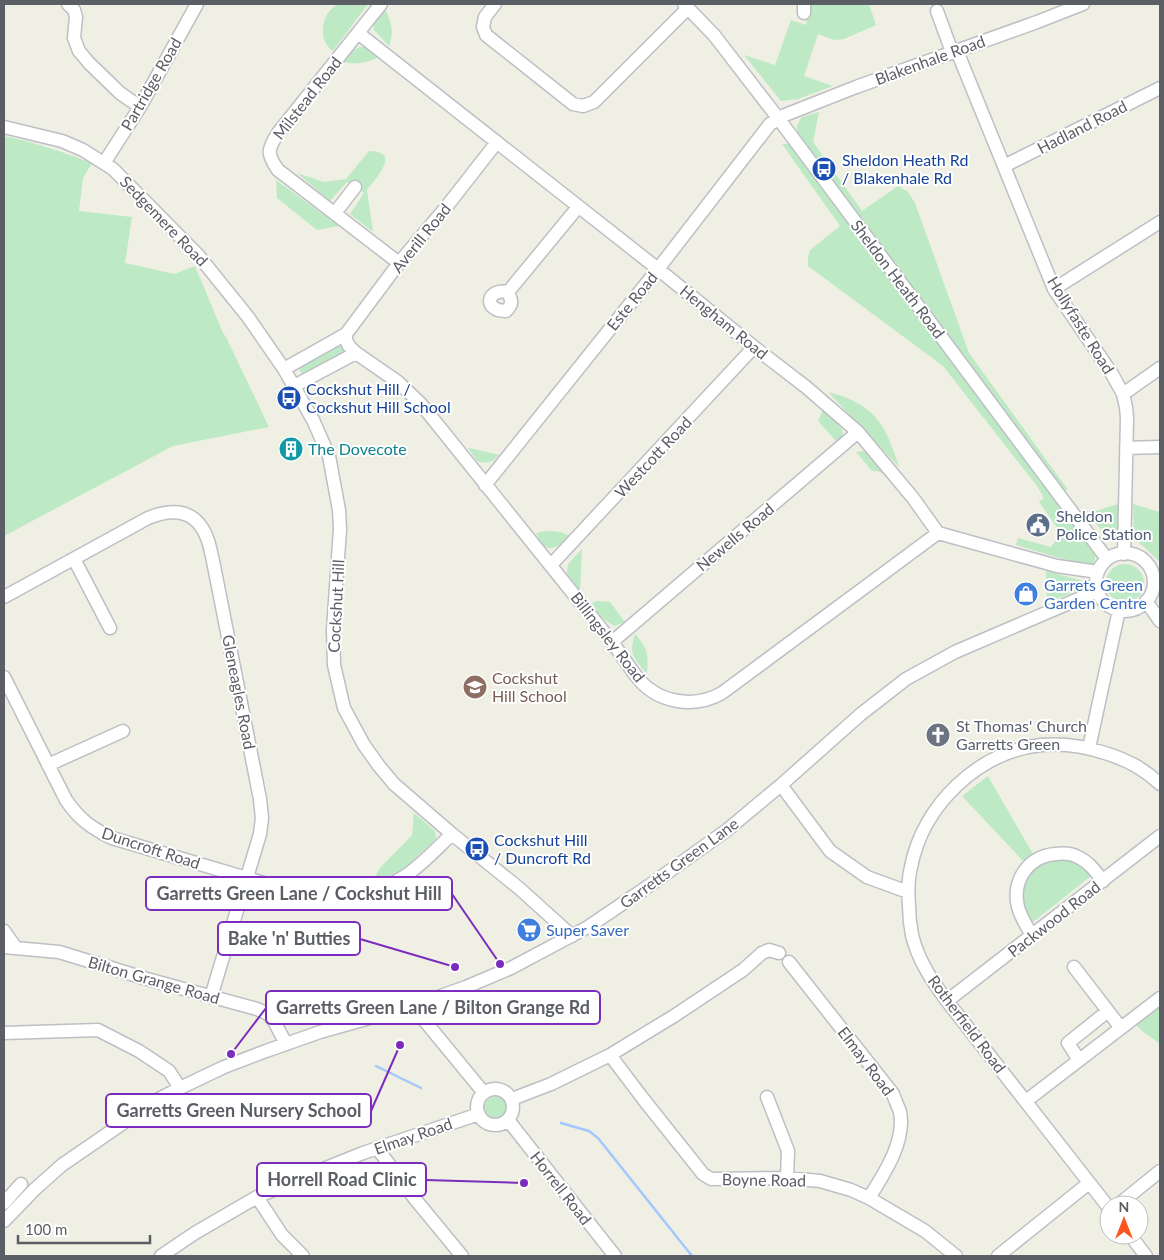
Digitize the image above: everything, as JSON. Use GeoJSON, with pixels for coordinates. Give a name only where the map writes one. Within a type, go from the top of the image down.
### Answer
{"type":"FeatureCollection","features":[{"type":"Feature","properties":{"kind":"street"},"geometry":{"type":"LineString","coordinates":[[68,4],[74,10],[76,17],[74,38],[78,50],[120,92],[140,107]]}},
{"type":"Feature","properties":{"kind":"street","name":"Partridge Road"},"geometry":{"type":"LineString","coordinates":[[104,162],[140,107],[197,4]]}},
{"type":"Feature","properties":{"kind":"street","name":"Milstead Road"},"geometry":{"type":"LineString","coordinates":[[381,4],[278,133],[271,144],[270,157],[278,170],[399,264]]}},
{"type":"Feature","properties":{"kind":"street"},"geometry":{"type":"LineString","coordinates":[[495,4],[484,22],[483,27],[486,35],[573,104],[583,106],[594,102],[686,6]]}},
{"type":"Feature","properties":{"kind":"street","name":"Blakenhale Road"},"geometry":{"type":"LineString","coordinates":[[778,118],[856,87],[1083,4]]}},
{"type":"Feature","properties":{"kind":"street","name":"Sheldon Heath Road"},"geometry":{"type":"LineString","coordinates":[[686,6],[714,35],[778,118],[1107,559]]}},
{"type":"Feature","properties":{"kind":"street","name":"Hollyfaste Road"},"geometry":{"type":"LineString","coordinates":[[937,11],[1004,166],[1054,289],[1112,374],[1123,394],[1127,418],[1124,554]]}},
{"type":"Feature","properties":{"kind":"street","name":"Hengham Road"},"geometry":{"type":"LineString","coordinates":[[358,33],[806,387],[858,432],[913,498],[938,533]]}},
{"type":"Feature","properties":{"kind":"street","name":"Hadland Road"},"geometry":{"type":"LineString","coordinates":[[1004,166],[1160,88]]}},
{"type":"Feature","properties":{"kind":"street","name":"Este Road"},"geometry":{"type":"LineString","coordinates":[[486,485],[658,269],[770,124],[778,118]]}},
{"type":"Feature","properties":{"kind":"street","name":"Sedgemere Road"},"geometry":{"type":"LineString","coordinates":[[4,127],[62,141],[83,150],[113,169],[209,267],[248,317],[284,369]]}},
{"type":"Feature","properties":{"kind":"street","name":"Averill Road"},"geometry":{"type":"LineString","coordinates":[[284,369],[346,334],[399,264],[497,142]]}},
{"type":"Feature","properties":{"kind":"street"},"geometry":{"type":"LineString","coordinates":[[334,213],[355,187]]}},
{"type":"Feature","properties":{"kind":"street"},"geometry":{"type":"LineString","coordinates":[[508,292],[578,206]]}},
{"type":"Feature","properties":{"kind":"street"},"geometry":{"type":"LineString","coordinates":[[1054,289],[1160,222]]}},
{"type":"Feature","properties":{"kind":"street"},"geometry":{"type":"LineString","coordinates":[[294,386],[356,353],[349,346],[346,334]]}},
{"type":"Feature","properties":{"kind":"street","name":"Westcott Road"},"geometry":{"type":"LineString","coordinates":[[552,565],[754,347]]}},
{"type":"Feature","properties":{"kind":"street","name":"Billingsley Road"},"geometry":{"type":"LineString","coordinates":[[356,353],[398,382],[421,404],[552,565],[638,678],[650,690],[664,698],[681,702],[706,700],[722,693],[938,533]]}},
{"type":"Feature","properties":{"kind":"street"},"geometry":{"type":"LineString","coordinates":[[1123,394],[1160,368]]}},
{"type":"Feature","properties":{"kind":"street","name":"Cockshut Hill"},"geometry":{"type":"LineString","coordinates":[[284,369],[313,420],[329,456],[339,510],[340,529],[333,630],[334,665],[344,708],[364,745],[394,784],[520,889],[572,936]]}},
{"type":"Feature","properties":{"kind":"street","name":"Newells Road"},"geometry":{"type":"LineString","coordinates":[[612,642],[858,432]]}},
{"type":"Feature","properties":{"kind":"street"},"geometry":{"type":"LineString","coordinates":[[1126,448],[1160,447]]}},
{"type":"Feature","properties":{"kind":"street","name":"Gleneagles Road"},"geometry":{"type":"LineString","coordinates":[[74,559],[148,518],[162,513],[175,512],[190,516],[197,522],[208,540],[262,811],[260,834],[211,997]]}},
{"type":"Feature","properties":{"kind":"street"},"geometry":{"type":"LineString","coordinates":[[938,533],[1056,566],[1098,572]]}},
{"type":"Feature","properties":{"kind":"street"},"geometry":{"type":"LineString","coordinates":[[1124,554],[1134,555],[1156,572],[1150,595],[1142,605],[1131,610],[1119,610],[1108,606],[1103,601],[1097,591],[1096,579],[1098,572],[1107,559],[1124,554]]}},
{"type":"Feature","properties":{"kind":"street"},"geometry":{"type":"LineString","coordinates":[[4,597],[74,559],[110,628]]}},
{"type":"Feature","properties":{"kind":"street","name":"Garretts Green Lane"},"geometry":{"type":"LineString","coordinates":[[6,1211],[62,1165],[155,1101],[180,1088],[224,1067],[286,1044],[320,1032],[416,1005],[466,987],[511,968],[572,936],[603,917],[726,830],[781,785],[861,714],[906,678],[954,652],[1097,591]]}},
{"type":"Feature","properties":{"kind":"street"},"geometry":{"type":"LineString","coordinates":[[1146,601],[1160,621]]}},
{"type":"Feature","properties":{"kind":"street"},"geometry":{"type":"LineString","coordinates":[[1089,748],[1119,610]]}},
{"type":"Feature","properties":{"kind":"street","name":"Duncroft Road"},"geometry":{"type":"LineString","coordinates":[[4,676],[66,800],[74,812],[97,831],[112,838],[316,897],[347,896],[391,884],[403,878],[452,834]]}},
{"type":"Feature","properties":{"kind":"street"},"geometry":{"type":"LineString","coordinates":[[48,764],[123,731]]}},
{"type":"Feature","properties":{"kind":"street","name":"Rotherfield Road"},"geometry":{"type":"LineString","coordinates":[[1099,1196],[947,1002],[929,976],[916,950],[912,935],[908,892],[911,867],[916,846],[936,807],[979,767],[1015,751],[1041,745],[1065,744],[1089,748],[1123,759],[1145,771],[1160,784]]}},
{"type":"Feature","properties":{"kind":"street"},"geometry":{"type":"LineString","coordinates":[[781,785],[830,851],[867,876],[908,892]]}},
{"type":"Feature","properties":{"kind":"street","name":"Packwood Road"},"geometry":{"type":"LineString","coordinates":[[947,1002],[1160,836]]}},
{"type":"Feature","properties":{"kind":"street"},"geometry":{"type":"LineString","coordinates":[[1032,935],[1022,918],[1017,900],[1017,892],[1022,874],[1030,864],[1041,857],[1070,854],[1085,861],[1103,881]]}},
{"type":"Feature","properties":{"kind":"street"},"geometry":{"type":"LineString","coordinates":[[4,932],[10,947]]}},
{"type":"Feature","properties":{"kind":"street","name":"Bilton Grange Road"},"geometry":{"type":"LineString","coordinates":[[10,947],[68,954],[147,979],[257,1009],[268,1014],[274,1021],[286,1044]]}},
{"type":"Feature","properties":{"kind":"street"},"geometry":{"type":"LineString","coordinates":[[512,1099],[551,1084],[610,1055],[674,1016],[743,970],[762,953],[769,950],[778,953]]}},
{"type":"Feature","properties":{"kind":"street","name":"Elmay Road"},"geometry":{"type":"LineString","coordinates":[[788,962],[893,1094],[900,1113],[900,1136],[890,1163],[869,1198]]}},
{"type":"Feature","properties":{"kind":"street"},"geometry":{"type":"LineString","coordinates":[[1074,967],[1121,1028]]}},
{"type":"Feature","properties":{"kind":"street"},"geometry":{"type":"LineString","coordinates":[[1026,1101],[1160,998]]}},
{"type":"Feature","properties":{"kind":"street"},"geometry":{"type":"LineString","coordinates":[[416,1005],[424,1020],[484,1093]]}},
{"type":"Feature","properties":{"kind":"street"},"geometry":{"type":"LineString","coordinates":[[1079,1060],[1068,1043],[1108,1011]]}},
{"type":"Feature","properties":{"kind":"street"},"geometry":{"type":"LineString","coordinates":[[4,1033],[98,1030],[139,1051],[170,1071],[180,1088]]}},
{"type":"Feature","properties":{"kind":"street","name":"Boyne Road"},"geometry":{"type":"LineString","coordinates":[[610,1055],[703,1174],[712,1179],[722,1180],[787,1178],[820,1181],[851,1190],[869,1198],[926,1231],[956,1256]]}},
{"type":"Feature","properties":{"kind":"street"},"geometry":{"type":"LineString","coordinates":[[496,1089],[508,1094],[513,1104],[513,1110],[508,1120],[492,1124],[482,1118],[479,1114],[478,1105],[484,1093],[496,1089]]}},
{"type":"Feature","properties":{"kind":"street"},"geometry":{"type":"LineString","coordinates":[[767,1097],[788,1150],[787,1178]]}},
{"type":"Feature","properties":{"kind":"street","name":"Elmay Road"},"geometry":{"type":"LineString","coordinates":[[161,1256],[195,1233],[257,1197],[377,1148],[479,1114]]}},
{"type":"Feature","properties":{"kind":"street","name":"Horrell Road"},"geometry":{"type":"LineString","coordinates":[[508,1120],[614,1256]]}},
{"type":"Feature","properties":{"kind":"street"},"geometry":{"type":"LineString","coordinates":[[377,1148],[415,1199],[462,1256]]}},
{"type":"Feature","properties":{"kind":"street"},"geometry":{"type":"LineString","coordinates":[[1130,1195],[1160,1171]]}},
{"type":"Feature","properties":{"kind":"street"},"geometry":{"type":"LineString","coordinates":[[998,1256],[1089,1183]]}},
{"type":"Feature","properties":{"kind":"street"},"geometry":{"type":"LineString","coordinates":[[6,1211],[21,1184]]}},
{"type":"Feature","properties":{"kind":"street"},"geometry":{"type":"LineString","coordinates":[[257,1197],[282,1235],[303,1256]]}},
{"type":"Feature","properties":{"kind":"street"},"geometry":{"type":"LineString","coordinates":[[1138,1245],[1146,1256]]}},
{"type":"Feature","properties":{"kind":"green space"},"geometry":{"type":"Polygon","coordinates":[[[337,4],[368,4],[333,51],[326,44],[323,29],[325,18],[337,4]]]}},
{"type":"Feature","properties":{"kind":"green space"},"geometry":{"type":"Polygon","coordinates":[[[809,4],[869,4],[876,25],[844,39],[834,40],[818,34],[804,76],[833,86],[798,99],[781,101],[744,55],[775,65],[791,20],[806,25],[809,4]]]}},
{"type":"Feature","properties":{"kind":"green space"},"geometry":{"type":"Polygon","coordinates":[[[384,7],[391,26],[392,35],[389,46],[374,30],[374,21],[384,7]]]}},
{"type":"Feature","properties":{"kind":"green space"},"geometry":{"type":"Polygon","coordinates":[[[365,47],[379,57],[361,63],[342,62],[353,50],[365,47]]]}},
{"type":"Feature","properties":{"kind":"green space"},"geometry":{"type":"Polygon","coordinates":[[[819,112],[813,142],[862,211],[898,186],[908,192],[915,203],[969,353],[1068,490],[1063,491],[799,136],[797,126],[802,117],[819,112]]]}},
{"type":"Feature","properties":{"kind":"green space"},"geometry":{"type":"Polygon","coordinates":[[[4,136],[26,141],[92,163],[83,178],[79,211],[132,217],[125,263],[174,274],[195,266],[223,333],[269,427],[173,446],[4,536],[4,136]]]}},
{"type":"Feature","properties":{"kind":"green space"},"geometry":{"type":"Polygon","coordinates":[[[782,144],[789,144],[1095,553],[1095,560],[1091,566],[1016,545],[1018,538],[1051,547],[1061,533],[1039,502],[1044,498],[1037,486],[943,366],[808,266],[810,250],[840,226],[782,144]]]}},
{"type":"Feature","properties":{"kind":"green space"},"geometry":{"type":"Polygon","coordinates":[[[369,151],[379,152],[384,155],[385,160],[384,166],[367,190],[373,232],[350,214],[364,193],[347,182],[330,201],[297,173],[324,182],[346,179],[369,151]]]}},
{"type":"Feature","properties":{"kind":"green space"},"geometry":{"type":"Polygon","coordinates":[[[276,180],[339,226],[317,230],[277,198],[276,180]]]}},
{"type":"Feature","properties":{"kind":"green space"},"geometry":{"type":"Polygon","coordinates":[[[339,344],[343,346],[342,356],[302,374],[298,366],[339,344]]]}},
{"type":"Feature","properties":{"kind":"green space"},"geometry":{"type":"Polygon","coordinates":[[[828,392],[858,403],[875,417],[887,435],[899,467],[828,392]]]}},
{"type":"Feature","properties":{"kind":"green space"},"geometry":{"type":"Polygon","coordinates":[[[821,406],[842,429],[843,437],[836,441],[818,421],[822,412],[821,406]]]}},
{"type":"Feature","properties":{"kind":"green space"},"geometry":{"type":"Polygon","coordinates":[[[468,448],[499,455],[487,463],[481,462],[477,461],[468,448]]]}},
{"type":"Feature","properties":{"kind":"green space"},"geometry":{"type":"Polygon","coordinates":[[[865,451],[888,477],[878,471],[872,471],[856,452],[865,451]]]}},
{"type":"Feature","properties":{"kind":"green space"},"geometry":{"type":"Polygon","coordinates":[[[1118,504],[1118,540],[1116,542],[1086,514],[1118,504]]]}},
{"type":"Feature","properties":{"kind":"green space"},"geometry":{"type":"Polygon","coordinates":[[[1133,504],[1160,512],[1160,562],[1134,538],[1133,504]]]}},
{"type":"Feature","properties":{"kind":"green space"},"geometry":{"type":"Polygon","coordinates":[[[546,531],[561,532],[570,537],[553,548],[545,547],[536,533],[546,531]]]}},
{"type":"Feature","properties":{"kind":"green space"},"geometry":{"type":"Polygon","coordinates":[[[582,549],[580,591],[567,573],[568,564],[582,549]]]}},
{"type":"Feature","properties":{"kind":"green space"},"geometry":{"type":"Polygon","coordinates":[[[1125,564],[1132,565],[1138,570],[1143,576],[1143,590],[1138,596],[1132,601],[1125,602],[1118,601],[1112,596],[1107,590],[1106,583],[1107,576],[1112,570],[1118,565],[1125,564]]]}},
{"type":"Feature","properties":{"kind":"green space"},"geometry":{"type":"Polygon","coordinates":[[[1046,571],[1083,581],[1083,587],[1081,590],[1047,602],[1046,571]]]}},
{"type":"Feature","properties":{"kind":"green space"},"geometry":{"type":"Polygon","coordinates":[[[597,601],[610,602],[625,622],[614,626],[605,620],[590,604],[597,601]]]}},
{"type":"Feature","properties":{"kind":"green space"},"geometry":{"type":"Polygon","coordinates":[[[635,634],[647,652],[647,674],[632,652],[635,634]]]}},
{"type":"Feature","properties":{"kind":"green space"},"geometry":{"type":"Polygon","coordinates":[[[988,776],[1033,854],[1024,862],[962,796],[988,776]]]}},
{"type":"Feature","properties":{"kind":"green space"},"geometry":{"type":"Polygon","coordinates":[[[414,813],[435,831],[436,839],[407,866],[390,876],[372,882],[380,868],[412,835],[414,813]]]}},
{"type":"Feature","properties":{"kind":"green space"},"geometry":{"type":"Polygon","coordinates":[[[1050,859],[1074,861],[1083,866],[1091,876],[1033,922],[1029,919],[1022,901],[1023,883],[1033,866],[1050,859]]]}},
{"type":"Feature","properties":{"kind":"green space"},"geometry":{"type":"Polygon","coordinates":[[[1160,1005],[1160,1044],[1141,1030],[1133,1021],[1160,1005]]]}},
{"type":"Feature","properties":{"kind":"green space"},"geometry":{"type":"Polygon","coordinates":[[[496,1096],[504,1099],[507,1107],[504,1115],[496,1118],[488,1115],[485,1107],[488,1099],[496,1096]]]}},
{"type":"Feature","properties":{"kind":"waterway"},"geometry":{"type":"LineString","coordinates":[[376,1066],[421,1088]]}},
{"type":"Feature","properties":{"kind":"waterway"},"geometry":{"type":"LineString","coordinates":[[561,1123],[589,1131],[598,1138],[692,1256]]}},
{"type":"Feature","properties":{"kind":"place","name":"Sheldon Heath Rd / Blakenhale Rd"},"geometry":{"type":"Point","coordinates":[824,169]}},
{"type":"Feature","properties":{"kind":"place","name":"Cockshut Hill / Cockshut Hill School"},"geometry":{"type":"Point","coordinates":[289,398]}},
{"type":"Feature","properties":{"kind":"place","name":"The Dovecote"},"geometry":{"type":"Point","coordinates":[291,449]}},
{"type":"Feature","properties":{"kind":"place","name":"Sheldon Police Station"},"geometry":{"type":"Point","coordinates":[1038,525]}},
{"type":"Feature","properties":{"kind":"place","name":"Garrets Green Garden Centre"},"geometry":{"type":"Point","coordinates":[1026,594]}},
{"type":"Feature","properties":{"kind":"place","name":"Cockshut Hill School"},"geometry":{"type":"Point","coordinates":[475,687]}},
{"type":"Feature","properties":{"kind":"place","name":"St Thomas' Church Garretts Green"},"geometry":{"type":"Point","coordinates":[938,735]}},
{"type":"Feature","properties":{"kind":"place","name":"Cockshut Hill / Duncroft Rd"},"geometry":{"type":"Point","coordinates":[477,849]}},
{"type":"Feature","properties":{"kind":"place","name":"Super Saver"},"geometry":{"type":"Point","coordinates":[529,930]}},
{"type":"Feature","properties":{"kind":"place","name":"Garretts Green Lane / Cockshut Hill"},"geometry":{"type":"Point","coordinates":[500,964]}},
{"type":"Feature","properties":{"kind":"place","name":"Bake 'n' Butties"},"geometry":{"type":"Point","coordinates":[455,967]}},
{"type":"Feature","properties":{"kind":"place","name":"Garretts Green Nursery School"},"geometry":{"type":"Point","coordinates":[400,1045]}},
{"type":"Feature","properties":{"kind":"place","name":"Garretts Green Lane / Bilton Grange Rd"},"geometry":{"type":"Point","coordinates":[231,1054]}},
{"type":"Feature","properties":{"kind":"place","name":"Horrell Road Clinic"},"geometry":{"type":"Point","coordinates":[524,1183]}}]}
